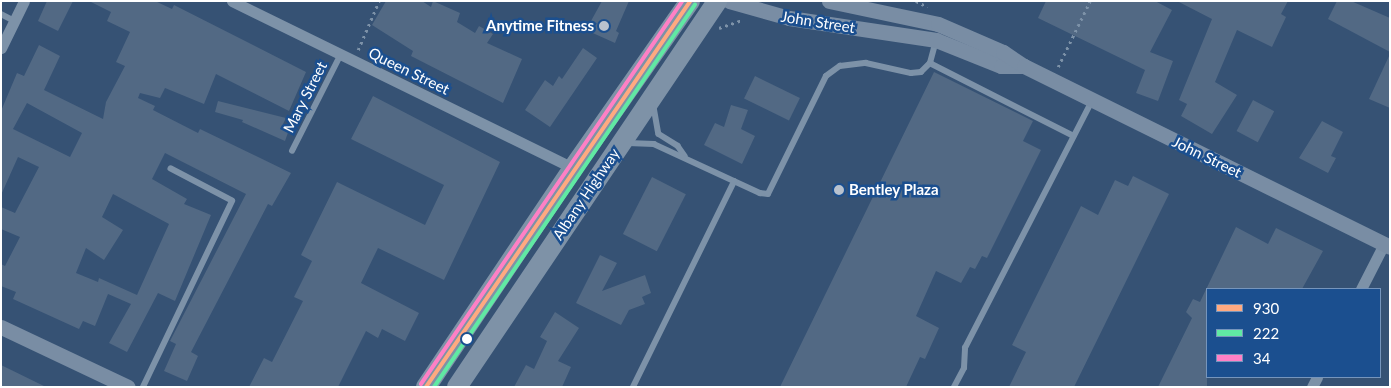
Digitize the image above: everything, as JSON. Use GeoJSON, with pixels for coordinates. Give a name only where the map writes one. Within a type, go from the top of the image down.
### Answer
{"type":"FeatureCollection","features":[{"type":"Feature","properties":{"kind":"highway","name":"Albany Highway"},"geometry":{"type":"LineString","coordinates":[[426,387],[573,168],[690,1]]}},
{"type":"Feature","properties":{"kind":"highway","name":"Albany Highway"},"geometry":{"type":"LineString","coordinates":[[457,387],[619,144],[718,1]]}},
{"type":"Feature","properties":{"kind":"main road","name":"John Street"},"geometry":{"type":"LineString","coordinates":[[729,1],[789,18],[936,40],[1001,66],[1024,66]]}},
{"type":"Feature","properties":{"kind":"main road","name":"John Street"},"geometry":{"type":"LineString","coordinates":[[829,1],[938,24],[1003,52],[1024,66],[1092,101],[1387,245]]}},
{"type":"Feature","properties":{"kind":"main road"},"geometry":{"type":"LineString","coordinates":[[1,327],[128,387]]}},
{"type":"Feature","properties":{"kind":"street"},"geometry":{"type":"LineString","coordinates":[[1,48],[24,1]]}},
{"type":"Feature","properties":{"kind":"street","name":"Queen Street"},"geometry":{"type":"LineString","coordinates":[[232,1],[573,168]]}},
{"type":"Feature","properties":{"kind":"street"},"geometry":{"type":"LineString","coordinates":[[1362,288],[1387,245]]}},
{"type":"Feature","properties":{"kind":"lane"},"geometry":{"type":"LineString","coordinates":[[1,14],[15,21]]}},
{"type":"Feature","properties":{"kind":"lane"},"geometry":{"type":"LineString","coordinates":[[655,92],[656,126],[659,134],[678,146],[685,156],[734,182],[768,194],[826,76],[840,66],[866,63],[911,73],[921,72],[930,63],[938,24]]}},
{"type":"Feature","properties":{"kind":"lane","name":"Mary Street"},"geometry":{"type":"LineString","coordinates":[[292,151],[341,54]]}},
{"type":"Feature","properties":{"kind":"lane"},"geometry":{"type":"LineString","coordinates":[[930,63],[1074,136]]}},
{"type":"Feature","properties":{"kind":"lane"},"geometry":{"type":"LineString","coordinates":[[954,387],[964,368],[965,348],[1092,101]]}},
{"type":"Feature","properties":{"kind":"lane"},"geometry":{"type":"LineString","coordinates":[[619,144],[645,142],[676,156],[685,156]]}},
{"type":"Feature","properties":{"kind":"lane"},"geometry":{"type":"LineString","coordinates":[[143,387],[232,201],[171,169]]}},
{"type":"Feature","properties":{"kind":"lane"},"geometry":{"type":"LineString","coordinates":[[633,387],[734,182]]}},
{"type":"Feature","properties":{"kind":"path"},"geometry":{"type":"LineString","coordinates":[[353,60],[380,1]]}},
{"type":"Feature","properties":{"kind":"path"},"geometry":{"type":"LineString","coordinates":[[1051,80],[1090,1]]}},
{"type":"Feature","properties":{"kind":"building"},"geometry":{"type":"Polygon","coordinates":[[[47,1],[73,1],[58,31],[38,21],[47,1]]]}},
{"type":"Feature","properties":{"kind":"building"},"geometry":{"type":"Polygon","coordinates":[[[89,1],[155,1],[172,9],[174,5],[306,72],[289,111],[216,74],[204,104],[165,88],[160,98],[140,93],[138,98],[155,106],[153,110],[198,133],[200,129],[291,173],[272,206],[268,204],[191,352],[198,356],[187,381],[164,371],[176,344],[170,341],[246,194],[165,153],[152,179],[187,199],[184,204],[211,215],[175,301],[158,293],[127,352],[109,343],[131,304],[108,294],[95,326],[83,321],[79,329],[13,299],[16,292],[1,286],[1,264],[5,266],[20,237],[1,229],[1,207],[15,213],[39,167],[18,157],[1,195],[1,111],[17,73],[24,76],[39,45],[60,56],[44,90],[103,119],[106,102],[125,66],[116,62],[130,32],[107,21],[111,12],[89,1]],[[27,103],[13,129],[70,157],[82,133],[27,103]],[[113,194],[102,217],[123,230],[104,260],[86,248],[76,273],[98,282],[99,278],[137,295],[169,224],[113,194]]]}},
{"type":"Feature","properties":{"kind":"building"},"geometry":{"type":"Polygon","coordinates":[[[386,1],[422,1],[431,7],[433,1],[460,13],[457,22],[475,33],[479,26],[493,34],[487,43],[522,59],[503,103],[411,56],[413,51],[372,25],[386,1]]]}},
{"type":"Feature","properties":{"kind":"building"},"geometry":{"type":"Polygon","coordinates":[[[602,1],[629,1],[616,31],[619,33],[615,43],[586,30],[602,1]]]}},
{"type":"Feature","properties":{"kind":"building"},"geometry":{"type":"Polygon","coordinates":[[[1046,1],[1155,1],[1172,10],[1150,52],[1173,61],[1158,101],[1136,93],[1145,70],[1038,18],[1046,1]]]}},
{"type":"Feature","properties":{"kind":"building"},"geometry":{"type":"Polygon","coordinates":[[[1177,1],[1288,1],[1281,14],[1286,17],[1272,47],[1237,30],[1215,82],[1237,95],[1212,134],[1181,116],[1187,104],[1179,100],[1212,19],[1177,1]]]}},
{"type":"Feature","properties":{"kind":"building"},"geometry":{"type":"Polygon","coordinates":[[[1337,1],[1351,1],[1390,18],[1390,52],[1328,19],[1337,1]]]}},
{"type":"Feature","properties":{"kind":"building"},"geometry":{"type":"Polygon","coordinates":[[[583,48],[597,58],[550,127],[525,110],[545,80],[553,86],[559,76],[562,79],[583,48]]]}},
{"type":"Feature","properties":{"kind":"building"},"geometry":{"type":"Polygon","coordinates":[[[1390,54],[1390,108],[1369,99],[1390,54]]]}},
{"type":"Feature","properties":{"kind":"building"},"geometry":{"type":"Polygon","coordinates":[[[934,72],[1033,121],[1023,141],[1041,150],[987,258],[982,256],[975,269],[970,267],[961,283],[936,271],[916,316],[939,328],[925,359],[920,357],[906,387],[780,387],[934,72]]]}},
{"type":"Feature","properties":{"kind":"building"},"geometry":{"type":"Polygon","coordinates":[[[755,76],[800,98],[789,120],[744,98],[755,76]]]}},
{"type":"Feature","properties":{"kind":"building"},"geometry":{"type":"Polygon","coordinates":[[[373,96],[500,162],[444,280],[378,248],[361,283],[419,313],[405,341],[382,329],[378,338],[366,331],[338,387],[249,387],[264,358],[272,362],[303,301],[294,297],[312,261],[301,255],[337,182],[425,225],[444,185],[351,139],[373,96]]]}},
{"type":"Feature","properties":{"kind":"building"},"geometry":{"type":"Polygon","coordinates":[[[1253,100],[1274,111],[1258,142],[1237,131],[1253,100]]]}},
{"type":"Feature","properties":{"kind":"building"},"geometry":{"type":"Polygon","coordinates":[[[218,101],[286,118],[283,124],[290,127],[285,141],[242,122],[243,120],[215,112],[218,101]]]}},
{"type":"Feature","properties":{"kind":"building"},"geometry":{"type":"Polygon","coordinates":[[[731,105],[748,110],[741,129],[755,136],[742,164],[704,145],[715,123],[724,127],[731,105]]]}},
{"type":"Feature","properties":{"kind":"building"},"geometry":{"type":"Polygon","coordinates":[[[1322,121],[1343,132],[1331,156],[1336,158],[1328,173],[1299,158],[1322,121]]]}},
{"type":"Feature","properties":{"kind":"building"},"geometry":{"type":"Polygon","coordinates":[[[1133,176],[1169,194],[1074,387],[1009,387],[1026,352],[1012,345],[1081,206],[1098,215],[1115,180],[1128,186],[1133,176]]]}},
{"type":"Feature","properties":{"kind":"building"},"geometry":{"type":"Polygon","coordinates":[[[652,177],[686,194],[657,251],[623,234],[652,177]]]}},
{"type":"Feature","properties":{"kind":"building"},"geometry":{"type":"Polygon","coordinates":[[[1236,227],[1268,244],[1276,228],[1323,251],[1303,288],[1207,288],[1236,227]]]}},
{"type":"Feature","properties":{"kind":"building"},"geometry":{"type":"Polygon","coordinates":[[[600,255],[617,263],[602,291],[645,275],[651,293],[642,297],[645,304],[629,310],[621,325],[576,303],[600,255]]]}},
{"type":"Feature","properties":{"kind":"building"},"geometry":{"type":"Polygon","coordinates":[[[1206,290],[1207,387],[1158,387],[1192,318],[1186,312],[1193,299],[1200,302],[1206,290]]]}},
{"type":"Feature","properties":{"kind":"building"},"geometry":{"type":"Polygon","coordinates":[[[555,312],[579,328],[558,361],[571,367],[562,387],[514,387],[526,365],[534,369],[547,341],[540,337],[555,312]]]}},
{"type":"Feature","properties":{"kind":"building"},"geometry":{"type":"Polygon","coordinates":[[[1,365],[46,387],[1,387],[1,365]]]}},
{"type":"Feature","properties":{"kind":"transit line","name":"34"},"geometry":{"type":"LineString","coordinates":[[421,384],[682,1]]}},
{"type":"Feature","properties":{"kind":"transit line","name":"930"},"geometry":{"type":"LineString","coordinates":[[426,387],[690,1]]}},
{"type":"Feature","properties":{"kind":"transit line","name":"222"},"geometry":{"type":"LineString","coordinates":[[434,387],[695,5]]}},
{"type":"Feature","properties":{"kind":"place","name":"Anytime Fitness"},"geometry":{"type":"Point","coordinates":[604,26]}},
{"type":"Feature","properties":{"kind":"place","name":"Bentley Plaza"},"geometry":{"type":"Point","coordinates":[839,190]}}]}
